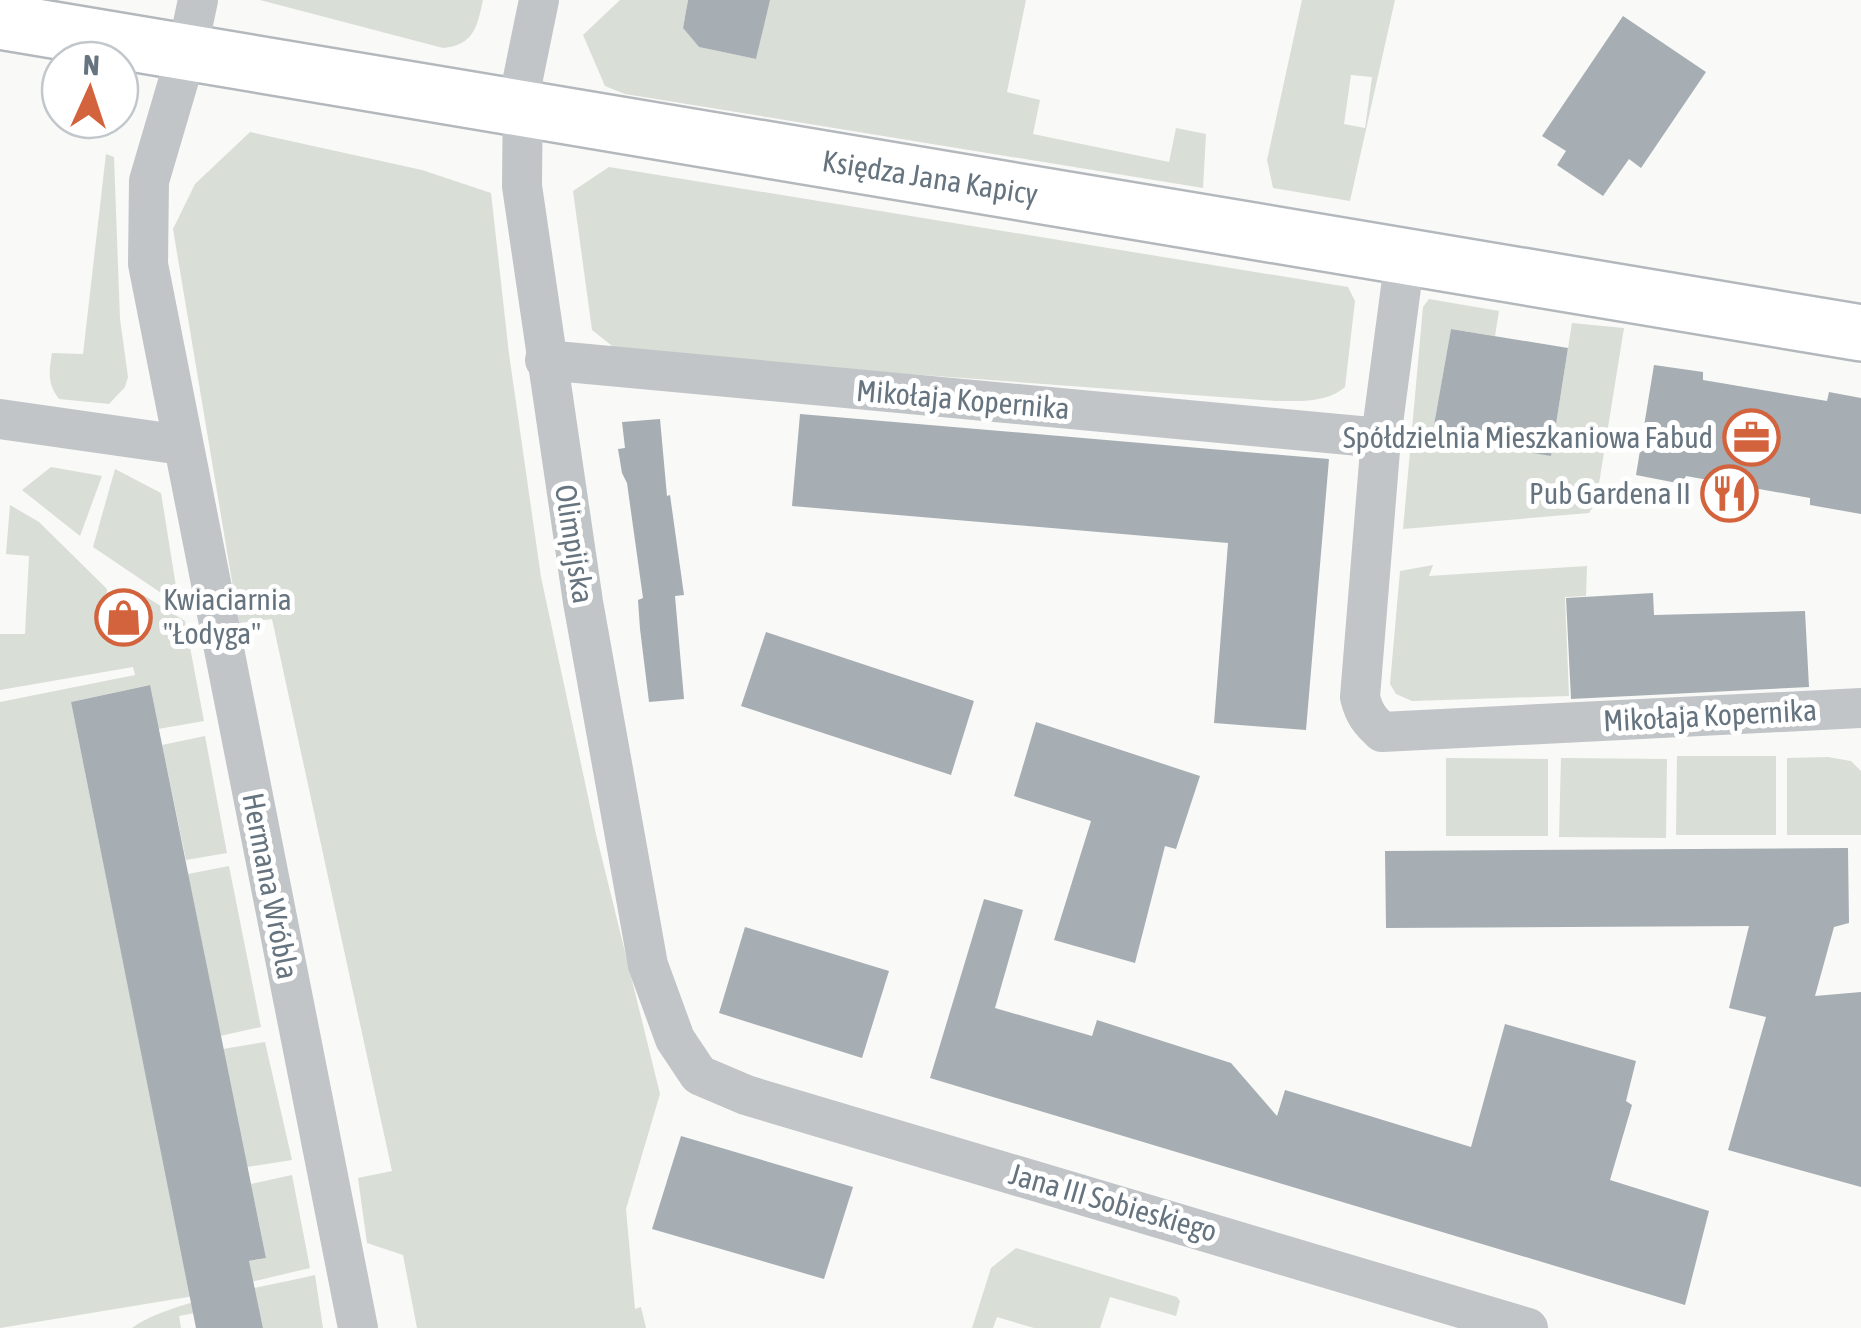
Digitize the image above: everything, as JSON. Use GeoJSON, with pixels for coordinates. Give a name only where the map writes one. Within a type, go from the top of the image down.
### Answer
{"type":"FeatureCollection","features":[{"type":"Feature","properties":{"kind":"street","name":"Olimpijska"},"geometry":{"type":"LineString","coordinates":[[539,0],[523,78],[522,186],[545,360],[583,602],[648,965],[675,1039],[699,1075]]}},
{"type":"Feature","properties":{"kind":"street","name":"Księdza Jana Kapicy"},"geometry":{"type":"LineString","coordinates":[[0,21],[192,26],[521,109],[1861,333]]}},
{"type":"Feature","properties":{"kind":"street","name":"Hermana Wróbla"},"geometry":{"type":"LineString","coordinates":[[192,26],[150,182],[148,264],[358,1328]]}},
{"type":"Feature","properties":{"kind":"street","name":"Mikołaja Kopernika"},"geometry":{"type":"LineString","coordinates":[[1405,257],[1380,438],[1360,697],[1364,714],[1382,732],[1861,708]]}},
{"type":"Feature","properties":{"kind":"street","name":"Mikołaja Kopernika"},"geometry":{"type":"LineString","coordinates":[[545,360],[1380,438]]}},
{"type":"Feature","properties":{"kind":"street"},"geometry":{"type":"LineString","coordinates":[[0,420],[182,444]]}},
{"type":"Feature","properties":{"kind":"street","name":"Jana III Sobieskiego"},"geometry":{"type":"LineString","coordinates":[[699,1075],[746,1095],[1528,1328]]}},
{"type":"Feature","properties":{"kind":"shaded area"},"geometry":{"type":"Polygon","coordinates":[[[260,0],[483,0],[468,39],[443,48],[260,0]]]}},
{"type":"Feature","properties":{"kind":"shaded area"},"geometry":{"type":"Polygon","coordinates":[[[620,0],[688,0],[683,28],[699,47],[756,59],[769,0],[1026,0],[1007,92],[1040,100],[1033,134],[1169,162],[1176,128],[1206,134],[1203,188],[625,94],[605,86],[583,35],[620,0]]]}},
{"type":"Feature","properties":{"kind":"shaded area"},"geometry":{"type":"Polygon","coordinates":[[[1302,0],[1395,0],[1350,201],[1273,188],[1267,160],[1302,0]],[[1351,75],[1344,124],[1365,128],[1372,77],[1351,75]]]}},
{"type":"Feature","properties":{"kind":"shaded area"},"geometry":{"type":"Polygon","coordinates":[[[250,132],[422,170],[491,193],[541,577],[596,834],[660,1094],[626,1209],[635,1309],[641,1307],[646,1328],[417,1328],[403,1255],[367,1243],[358,1178],[392,1171],[272,619],[239,623],[173,229],[195,184],[250,132]]]}},
{"type":"Feature","properties":{"kind":"shaded area"},"geometry":{"type":"Polygon","coordinates":[[[106,154],[114,157],[120,319],[128,377],[125,387],[109,404],[59,399],[52,388],[50,372],[52,353],[83,354],[106,154]]]}},
{"type":"Feature","properties":{"kind":"shaded area"},"geometry":{"type":"Polygon","coordinates":[[[609,167],[1348,287],[1355,301],[1345,387],[1321,398],[1276,401],[621,353],[592,330],[573,191],[609,167]]]}},
{"type":"Feature","properties":{"kind":"shaded area"},"geometry":{"type":"Polygon","coordinates":[[[1429,299],[1499,311],[1495,336],[1451,329],[1432,436],[1551,455],[1572,323],[1624,328],[1596,502],[1589,513],[1403,529],[1423,307],[1429,299]]]}},
{"type":"Feature","properties":{"kind":"shaded area"},"geometry":{"type":"Polygon","coordinates":[[[51,467],[102,476],[80,536],[22,490],[51,467]]]}},
{"type":"Feature","properties":{"kind":"shaded area"},"geometry":{"type":"Polygon","coordinates":[[[115,469],[161,493],[179,605],[93,547],[115,469]]]}},
{"type":"Feature","properties":{"kind":"shaded area"},"geometry":{"type":"Polygon","coordinates":[[[10,505],[39,522],[107,589],[104,639],[143,595],[185,621],[204,721],[158,729],[149,685],[71,702],[125,971],[204,953],[188,874],[229,866],[261,1027],[220,1036],[187,1274],[266,1258],[251,1184],[292,1175],[310,1268],[188,1297],[0,1328],[0,702],[135,675],[133,667],[0,690],[0,634],[25,634],[29,556],[6,554],[10,505]]]}},
{"type":"Feature","properties":{"kind":"shaded area"},"geometry":{"type":"Polygon","coordinates":[[[1433,565],[1429,576],[1587,566],[1586,596],[1565,597],[1569,696],[1412,701],[1396,694],[1390,684],[1400,571],[1433,565]]]}},
{"type":"Feature","properties":{"kind":"shaded area"},"geometry":{"type":"Polygon","coordinates":[[[205,736],[227,853],[186,860],[162,745],[205,736]]]}},
{"type":"Feature","properties":{"kind":"shaded area"},"geometry":{"type":"Polygon","coordinates":[[[1677,756],[1776,756],[1776,835],[1676,835],[1677,756]]]}},
{"type":"Feature","properties":{"kind":"shaded area"},"geometry":{"type":"Polygon","coordinates":[[[1446,758],[1548,759],[1548,836],[1446,836],[1446,758]]]}},
{"type":"Feature","properties":{"kind":"shaded area"},"geometry":{"type":"Polygon","coordinates":[[[1561,758],[1667,759],[1666,838],[1559,837],[1561,758]]]}},
{"type":"Feature","properties":{"kind":"shaded area"},"geometry":{"type":"Polygon","coordinates":[[[1787,758],[1851,761],[1861,771],[1861,835],[1787,835],[1787,758]]]}},
{"type":"Feature","properties":{"kind":"shaded area"},"geometry":{"type":"Polygon","coordinates":[[[265,1042],[292,1160],[247,1167],[223,1049],[265,1042]]]}},
{"type":"Feature","properties":{"kind":"shaded area"},"geometry":{"type":"Polygon","coordinates":[[[1016,1248],[1177,1297],[1180,1301],[1176,1316],[1110,1297],[1100,1328],[1034,1328],[997,1317],[993,1328],[972,1328],[991,1268],[1016,1248]]]}},
{"type":"Feature","properties":{"kind":"shaded area"},"geometry":{"type":"Polygon","coordinates":[[[315,1275],[323,1328],[263,1328],[257,1301],[179,1316],[181,1328],[132,1328],[194,1302],[315,1275]]]}},
{"type":"Feature","properties":{"kind":"building"},"geometry":{"type":"Polygon","coordinates":[[[688,0],[770,0],[756,59],[699,47],[683,28],[688,0]]]}},
{"type":"Feature","properties":{"kind":"building"},"geometry":{"type":"Polygon","coordinates":[[[1623,16],[1706,72],[1641,168],[1629,159],[1603,196],[1557,165],[1566,151],[1542,136],[1623,16]]]}},
{"type":"Feature","properties":{"kind":"building"},"geometry":{"type":"Polygon","coordinates":[[[1451,329],[1568,348],[1551,456],[1432,436],[1451,329]]]}},
{"type":"Feature","properties":{"kind":"building","name":"Spółdzielnia Mieszkaniowa Fabud"},"geometry":{"type":"Polygon","coordinates":[[[1654,365],[1703,372],[1703,380],[1827,401],[1829,392],[1861,398],[1861,514],[1810,505],[1810,498],[1686,476],[1682,484],[1636,475],[1654,365]]]}},
{"type":"Feature","properties":{"kind":"building"},"geometry":{"type":"Polygon","coordinates":[[[800,414],[1329,459],[1306,730],[1214,723],[1228,543],[792,506],[800,414]]]}},
{"type":"Feature","properties":{"kind":"building"},"geometry":{"type":"Polygon","coordinates":[[[660,419],[667,496],[670,495],[684,595],[675,596],[684,699],[649,702],[638,600],[643,598],[627,483],[618,449],[625,448],[622,422],[660,419]]]}},
{"type":"Feature","properties":{"kind":"building"},"geometry":{"type":"Polygon","coordinates":[[[1653,593],[1654,615],[1805,611],[1809,687],[1571,699],[1566,598],[1653,593]]]}},
{"type":"Feature","properties":{"kind":"building","name":"Kwiaciarnia \"Łodyga\""},"geometry":{"type":"Polygon","coordinates":[[[105,595],[143,595],[143,640],[104,639],[105,595]]]}},
{"type":"Feature","properties":{"kind":"building"},"geometry":{"type":"Polygon","coordinates":[[[766,632],[974,701],[951,775],[741,706],[766,632]]]}},
{"type":"Feature","properties":{"kind":"building"},"geometry":{"type":"Polygon","coordinates":[[[150,685],[266,1258],[249,1261],[263,1328],[196,1328],[71,702],[150,685]]]}},
{"type":"Feature","properties":{"kind":"building"},"geometry":{"type":"Polygon","coordinates":[[[1036,722],[1200,776],[1176,849],[1165,846],[1135,963],[1054,940],[1091,821],[1014,796],[1036,722]]]}},
{"type":"Feature","properties":{"kind":"building"},"geometry":{"type":"Polygon","coordinates":[[[1848,848],[1849,923],[1834,927],[1815,996],[1861,992],[1861,1187],[1728,1150],[1766,1017],[1729,1008],[1749,926],[1386,928],[1385,851],[1848,848]]]}},
{"type":"Feature","properties":{"kind":"building"},"geometry":{"type":"Polygon","coordinates":[[[984,899],[1023,910],[995,1008],[1092,1036],[1097,1020],[1231,1063],[1277,1116],[1285,1090],[1471,1147],[1505,1024],[1636,1061],[1626,1101],[1632,1105],[1610,1180],[1709,1211],[1685,1305],[930,1078],[984,899]]]}},
{"type":"Feature","properties":{"kind":"building"},"geometry":{"type":"Polygon","coordinates":[[[745,927],[889,971],[862,1058],[719,1013],[745,927]]]}},
{"type":"Feature","properties":{"kind":"building"},"geometry":{"type":"Polygon","coordinates":[[[681,1136],[853,1187],[824,1279],[652,1229],[681,1136]]]}},
{"type":"Feature","properties":{"kind":"place","name":"Spółdzielnia Mieszkaniowa Fabud"},"geometry":{"type":"Point","coordinates":[1752,438]}},
{"type":"Feature","properties":{"kind":"place","name":"Pub Gardena II"},"geometry":{"type":"Point","coordinates":[1730,494]}},
{"type":"Feature","properties":{"kind":"place","name":"Kwiaciarnia \"Łodyga\""},"geometry":{"type":"Point","coordinates":[124,617]}}]}
